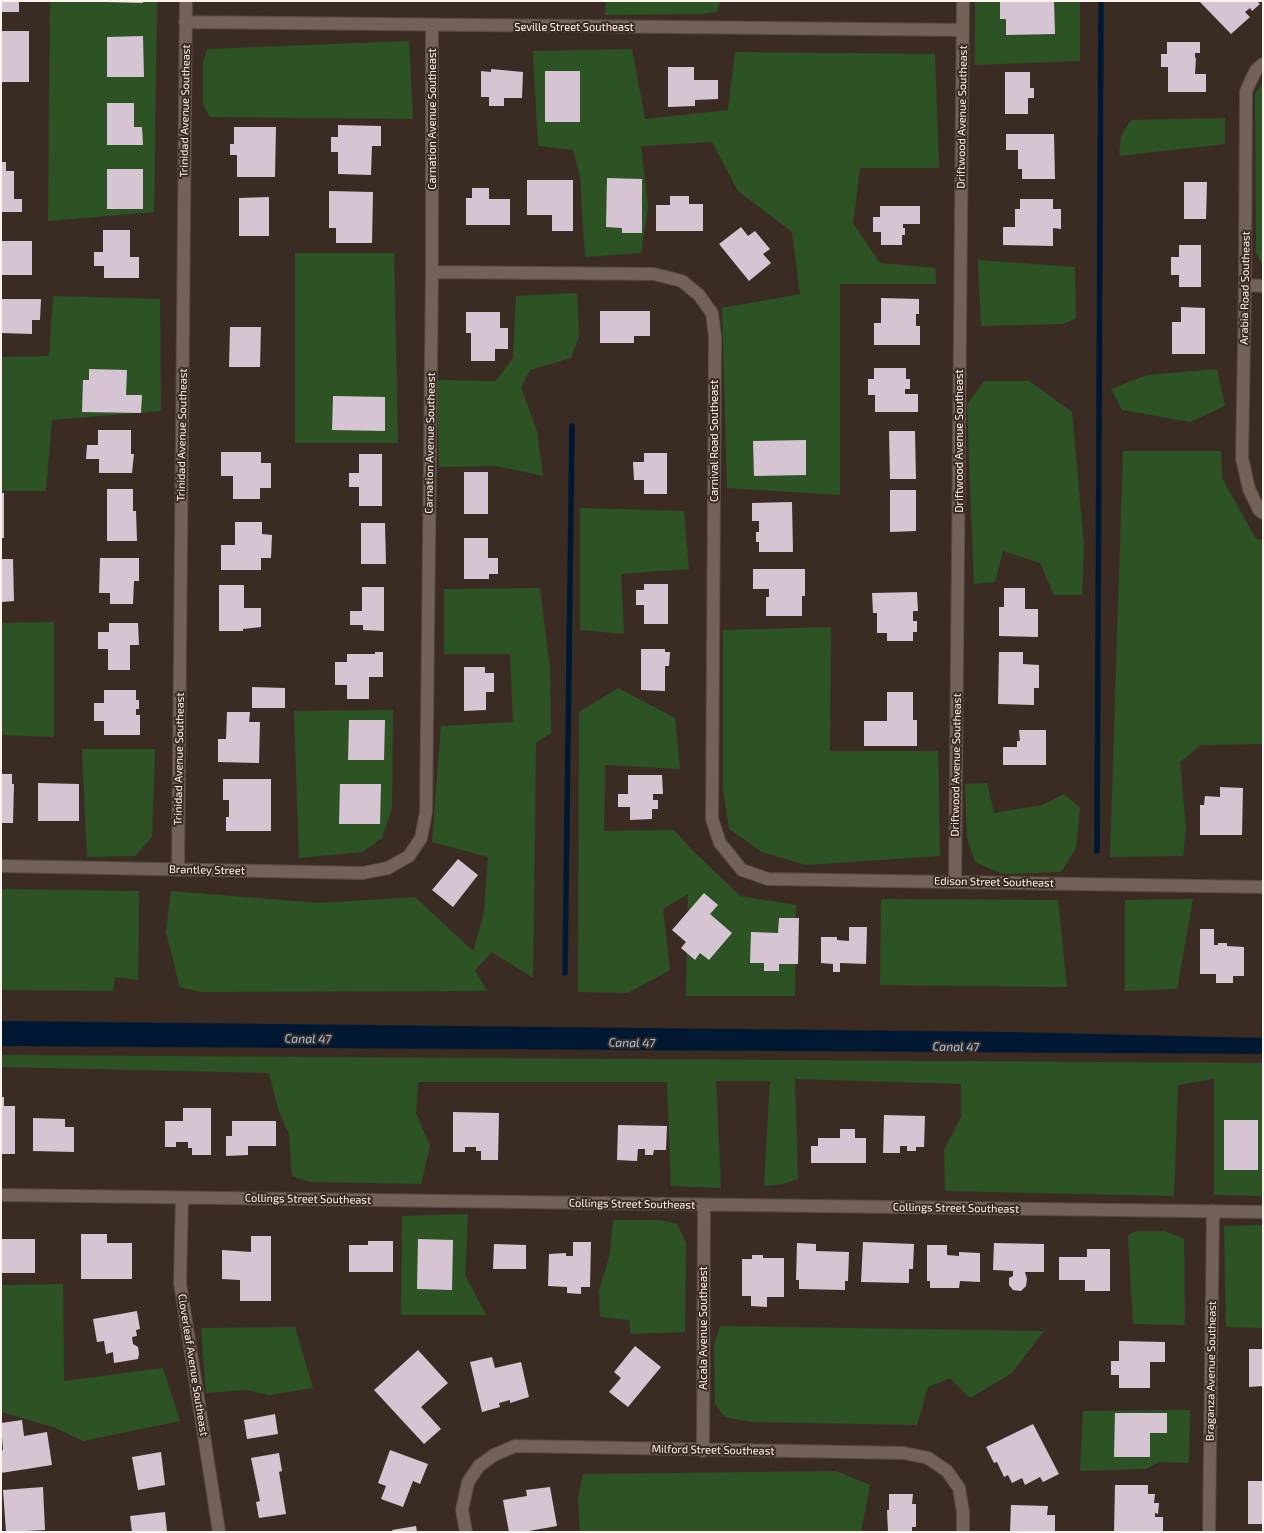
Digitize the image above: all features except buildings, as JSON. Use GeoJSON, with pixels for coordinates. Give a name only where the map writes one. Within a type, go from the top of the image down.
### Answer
{"type":"FeatureCollection","features":[{"type":"Feature","properties":{"kind":"street","name":"Trinidad Avenue Southeast"},"geometry":{"type":"LineString","coordinates":[[178,870],[186,1]]}},
{"type":"Feature","properties":{"kind":"street","name":"Driftwood Avenue Southeast"},"geometry":{"type":"LineString","coordinates":[[955,881],[963,1]]}},
{"type":"Feature","properties":{"kind":"street","name":"Seville Street Southeast"},"geometry":{"type":"LineString","coordinates":[[185,22],[432,26],[963,30]]}},
{"type":"Feature","properties":{"kind":"street","name":"Carnation Avenue Southeast"},"geometry":{"type":"LineString","coordinates":[[410,856],[421,838],[426,812],[432,272],[432,26]]}},
{"type":"Feature","properties":{"kind":"street","name":"Arabia Road Southeast"},"geometry":{"type":"LineString","coordinates":[[1263,64],[1256,70],[1246,91],[1242,458],[1248,489],[1259,510],[1263,513]]}},
{"type":"Feature","properties":{"kind":"street","name":"Carnival Road Southeast"},"geometry":{"type":"LineString","coordinates":[[432,272],[654,274],[682,281],[699,295],[712,313],[715,345],[712,819],[720,843],[732,858]]}},
{"type":"Feature","properties":{"kind":"street"},"geometry":{"type":"LineString","coordinates":[[1245,285],[1263,286]]}},
{"type":"Feature","properties":{"kind":"street","name":"Brantley Street"},"geometry":{"type":"LineString","coordinates":[[1,866],[363,873],[388,868],[410,856]]}},
{"type":"Feature","properties":{"kind":"street","name":"Edison Street Southeast"},"geometry":{"type":"LineString","coordinates":[[732,858],[742,870],[768,879],[1263,887]]}},
{"type":"Feature","properties":{"kind":"street","name":"Collings Street Southeast"},"geometry":{"type":"LineString","coordinates":[[1,1195],[1263,1212]]}},
{"type":"Feature","properties":{"kind":"street","name":"Cloverleaf Avenue Southeast"},"geometry":{"type":"LineString","coordinates":[[182,1198],[180,1283],[219,1532]]}},
{"type":"Feature","properties":{"kind":"street","name":"Alcala Avenue Southeast"},"geometry":{"type":"LineString","coordinates":[[703,1451],[704,1205]]}},
{"type":"Feature","properties":{"kind":"street","name":"Braganza Avenue Southeast"},"geometry":{"type":"LineString","coordinates":[[1209,1532],[1213,1211]]}},
{"type":"Feature","properties":{"kind":"street","name":"Milford Street Southeast"},"geometry":{"type":"LineString","coordinates":[[466,1532],[462,1510],[468,1482],[479,1466],[494,1454],[514,1446],[703,1451],[904,1453],[928,1458],[947,1471],[959,1488],[963,1512],[963,1532]]}},
{"type":"Feature","properties":{"kind":"green space"},"geometry":{"type":"Polygon","coordinates":[[[50,1],[157,1],[154,212],[48,221],[50,1]]]}},
{"type":"Feature","properties":{"kind":"green space"},"geometry":{"type":"Polygon","coordinates":[[[606,1],[720,1],[717,12],[701,14],[605,15],[606,1]]]}},
{"type":"Feature","properties":{"kind":"green space"},"geometry":{"type":"Polygon","coordinates":[[[975,1],[1080,1],[1080,61],[975,65],[975,1]]]}},
{"type":"Feature","properties":{"kind":"green space"},"geometry":{"type":"Polygon","coordinates":[[[409,41],[413,119],[210,117],[203,104],[203,62],[207,49],[409,41]]]}},
{"type":"Feature","properties":{"kind":"green space"},"geometry":{"type":"Polygon","coordinates":[[[632,49],[645,119],[728,110],[735,52],[935,54],[939,168],[860,168],[853,223],[880,263],[935,268],[936,284],[840,284],[840,495],[727,488],[722,308],[800,294],[792,232],[738,191],[712,142],[641,146],[648,207],[641,253],[585,257],[580,177],[573,150],[538,146],[533,51],[632,49]]]}},
{"type":"Feature","properties":{"kind":"green space"},"geometry":{"type":"Polygon","coordinates":[[[1263,83],[1263,267],[1256,252],[1255,94],[1263,83]]]}},
{"type":"Feature","properties":{"kind":"green space"},"geometry":{"type":"Polygon","coordinates":[[[1225,118],[1225,144],[1119,156],[1121,136],[1131,120],[1225,118]]]}},
{"type":"Feature","properties":{"kind":"green space"},"geometry":{"type":"Polygon","coordinates":[[[295,253],[394,253],[398,443],[295,443],[295,253]]]}},
{"type":"Feature","properties":{"kind":"green space"},"geometry":{"type":"Polygon","coordinates":[[[978,260],[1075,267],[1076,318],[1064,324],[981,326],[978,260]]]}},
{"type":"Feature","properties":{"kind":"green space"},"geometry":{"type":"Polygon","coordinates":[[[577,293],[579,336],[571,358],[530,370],[521,387],[537,431],[543,476],[497,466],[439,467],[437,380],[496,381],[513,358],[516,296],[577,293]]]}},
{"type":"Feature","properties":{"kind":"green space"},"geometry":{"type":"Polygon","coordinates":[[[53,296],[160,299],[161,411],[52,420],[46,491],[1,491],[1,357],[49,356],[53,296]]]}},
{"type":"Feature","properties":{"kind":"green space"},"geometry":{"type":"Polygon","coordinates":[[[1217,369],[1225,406],[1190,422],[1122,410],[1111,389],[1147,375],[1217,369]]]}},
{"type":"Feature","properties":{"kind":"green space"},"geometry":{"type":"Polygon","coordinates":[[[984,381],[1029,381],[1072,412],[1084,546],[1082,595],[1054,595],[1040,563],[1003,551],[995,582],[974,584],[967,405],[984,381]]]}},
{"type":"Feature","properties":{"kind":"green space"},"geometry":{"type":"Polygon","coordinates":[[[1123,451],[1221,451],[1222,478],[1256,539],[1263,540],[1263,744],[1201,745],[1180,762],[1186,829],[1183,856],[1110,857],[1123,451]]]}},
{"type":"Feature","properties":{"kind":"green space"},"geometry":{"type":"Polygon","coordinates":[[[580,508],[684,511],[689,569],[621,574],[624,634],[580,630],[580,508]]]}},
{"type":"Feature","properties":{"kind":"green space"},"geometry":{"type":"Polygon","coordinates":[[[540,588],[550,669],[551,733],[536,743],[533,978],[492,952],[475,970],[487,991],[200,992],[180,987],[166,932],[171,891],[319,903],[415,897],[473,951],[484,913],[488,857],[432,842],[441,726],[513,722],[510,654],[444,654],[444,589],[540,588]]]}},
{"type":"Feature","properties":{"kind":"green space"},"geometry":{"type":"Polygon","coordinates":[[[54,622],[54,737],[1,735],[1,623],[54,622]]]}},
{"type":"Feature","properties":{"kind":"green space"},"geometry":{"type":"Polygon","coordinates":[[[831,627],[830,751],[938,751],[940,856],[806,865],[762,852],[729,829],[723,789],[723,630],[831,627]]]}},
{"type":"Feature","properties":{"kind":"green space"},"geometry":{"type":"Polygon","coordinates":[[[618,688],[675,718],[680,769],[605,765],[604,831],[674,830],[692,850],[740,896],[796,905],[795,996],[686,996],[688,894],[663,909],[670,970],[628,993],[578,992],[579,712],[618,688]]]}},
{"type":"Feature","properties":{"kind":"green space"},"geometry":{"type":"Polygon","coordinates":[[[393,710],[392,808],[382,838],[362,852],[299,858],[294,711],[393,710]]]}},
{"type":"Feature","properties":{"kind":"green space"},"geometry":{"type":"Polygon","coordinates":[[[82,749],[155,749],[152,837],[135,856],[87,857],[82,749]]]}},
{"type":"Feature","properties":{"kind":"green space"},"geometry":{"type":"Polygon","coordinates":[[[987,783],[994,813],[1042,805],[1064,794],[1080,808],[1076,848],[1061,872],[1002,874],[975,862],[967,837],[965,784],[987,783]]]}},
{"type":"Feature","properties":{"kind":"green space"},"geometry":{"type":"Polygon","coordinates":[[[1,889],[139,891],[138,980],[115,977],[113,991],[1,990],[1,889]]]}},
{"type":"Feature","properties":{"kind":"green space"},"geometry":{"type":"Polygon","coordinates":[[[881,899],[1058,900],[1067,987],[880,985],[881,899]]]}},
{"type":"Feature","properties":{"kind":"green space"},"geometry":{"type":"Polygon","coordinates":[[[1193,899],[1177,989],[1125,991],[1125,900],[1193,899]]]}},
{"type":"Feature","properties":{"kind":"green space"},"geometry":{"type":"Polygon","coordinates":[[[1,1055],[1263,1063],[1263,1196],[1214,1195],[1214,1079],[1178,1085],[1174,1196],[945,1191],[944,1150],[961,1117],[961,1084],[795,1079],[798,1179],[783,1184],[764,1186],[770,1081],[716,1081],[721,1188],[671,1186],[667,1082],[418,1082],[416,1113],[430,1146],[421,1184],[310,1182],[292,1176],[289,1134],[278,1109],[269,1073],[1,1067],[1,1055]]]}},
{"type":"Feature","properties":{"kind":"green space"},"geometry":{"type":"Polygon","coordinates":[[[468,1214],[465,1275],[486,1315],[401,1315],[402,1216],[468,1214]]]}},
{"type":"Feature","properties":{"kind":"green space"},"geometry":{"type":"Polygon","coordinates":[[[613,1220],[660,1220],[677,1224],[686,1243],[685,1332],[631,1334],[629,1320],[600,1317],[599,1291],[610,1253],[613,1220]]]}},
{"type":"Feature","properties":{"kind":"green space"},"geometry":{"type":"Polygon","coordinates":[[[1263,1225],[1263,1328],[1226,1327],[1224,1226],[1263,1225]]]}},
{"type":"Feature","properties":{"kind":"green space"},"geometry":{"type":"Polygon","coordinates":[[[1136,1231],[1165,1231],[1184,1239],[1185,1325],[1133,1324],[1128,1235],[1136,1231]]]}},
{"type":"Feature","properties":{"kind":"green space"},"geometry":{"type":"Polygon","coordinates":[[[63,1284],[64,1381],[163,1368],[180,1421],[83,1441],[56,1428],[1,1412],[1,1285],[63,1284]]]}},
{"type":"Feature","properties":{"kind":"green space"},"geometry":{"type":"Polygon","coordinates":[[[720,1326],[1044,1331],[1012,1373],[970,1398],[950,1378],[928,1387],[917,1425],[751,1422],[725,1417],[715,1404],[714,1344],[720,1326]]]}},
{"type":"Feature","properties":{"kind":"green space"},"geometry":{"type":"Polygon","coordinates":[[[295,1327],[313,1388],[269,1395],[246,1390],[206,1393],[201,1328],[295,1327]]]}},
{"type":"Feature","properties":{"kind":"green space"},"geometry":{"type":"Polygon","coordinates":[[[1190,1410],[1189,1463],[1159,1462],[1146,1469],[1080,1471],[1083,1411],[1190,1410]]]}},
{"type":"Feature","properties":{"kind":"green space"},"geometry":{"type":"Polygon","coordinates":[[[836,1471],[870,1485],[861,1532],[580,1532],[578,1498],[583,1474],[836,1471]]]}},
{"type":"Feature","properties":{"kind":"water","name":"Canal 47"},"geometry":{"type":"Polygon","coordinates":[[[1,1021],[1011,1032],[1263,1038],[1263,1054],[1,1046],[1,1021]]]}},
{"type":"Feature","properties":{"kind":"waterway"},"geometry":{"type":"LineString","coordinates":[[1097,851],[1101,1]]}},
{"type":"Feature","properties":{"kind":"waterway"},"geometry":{"type":"LineString","coordinates":[[565,973],[572,426]]}}]}
